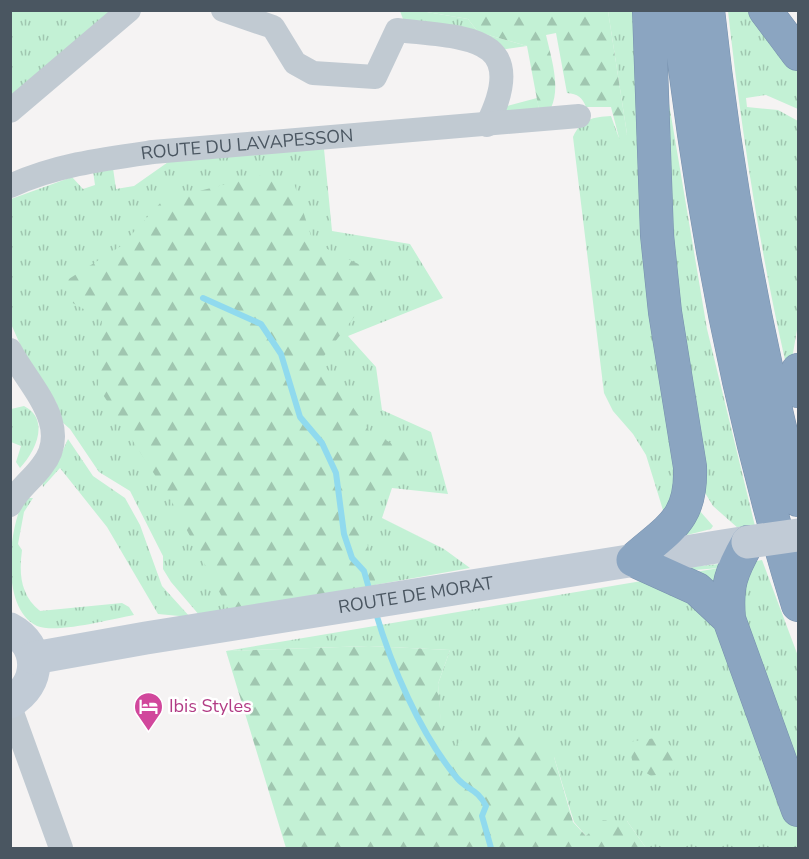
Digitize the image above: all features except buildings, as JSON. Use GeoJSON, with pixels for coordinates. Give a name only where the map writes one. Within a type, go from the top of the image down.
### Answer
{"type":"FeatureCollection","features":[{"type":"Feature","properties":{"kind":"highway"},"geometry":{"type":"LineString","coordinates":[[649,10],[656,214],[665,312],[690,467],[688,503],[672,526],[633,560],[698,589],[729,619]]}},
{"type":"Feature","properties":{"kind":"highway"},"geometry":{"type":"LineString","coordinates":[[678,10],[706,218],[726,326],[764,489],[798,605]]}},
{"type":"Feature","properties":{"kind":"highway"},"geometry":{"type":"LineString","coordinates":[[708,10],[727,158],[745,267],[767,375],[798,500]]}},
{"type":"Feature","properties":{"kind":"highway"},"geometry":{"type":"LineString","coordinates":[[765,10],[798,54]]}},
{"type":"Feature","properties":{"kind":"highway"},"geometry":{"type":"LineString","coordinates":[[798,370],[798,391]]}},
{"type":"Feature","properties":{"kind":"highway"},"geometry":{"type":"LineString","coordinates":[[748,542],[729,580],[727,594],[729,619],[798,810]]}},
{"type":"Feature","properties":{"kind":"main road","name":"ROUTE DE MORAT"},"geometry":{"type":"LineString","coordinates":[[34,658],[146,638],[798,535]]}},
{"type":"Feature","properties":{"kind":"main road"},"geometry":{"type":"LineString","coordinates":[[10,628],[20,634],[29,645],[34,658],[34,672],[30,685],[10,702]]}},
{"type":"Feature","properties":{"kind":"street"},"geometry":{"type":"LineString","coordinates":[[10,111],[129,10]]}},
{"type":"Feature","properties":{"kind":"street"},"geometry":{"type":"LineString","coordinates":[[223,10],[273,27],[295,63],[313,72],[375,77],[397,30],[473,40],[486,45],[496,54],[503,77],[498,101],[487,125]]}},
{"type":"Feature","properties":{"kind":"street","name":"ROUTE DU LAVAPESSON"},"geometry":{"type":"LineString","coordinates":[[10,186],[42,172],[91,160],[153,152],[579,116]]}},
{"type":"Feature","properties":{"kind":"street"},"geometry":{"type":"LineString","coordinates":[[10,350],[47,409],[53,432],[48,457],[10,505]]}},
{"type":"Feature","properties":{"kind":"street"},"geometry":{"type":"LineString","coordinates":[[10,707],[60,849]]}},
{"type":"Feature","properties":{"kind":"green space"},"geometry":{"type":"Polygon","coordinates":[[[11,11],[118,11],[11,98],[11,11]]]}},
{"type":"Feature","properties":{"kind":"green space"},"geometry":{"type":"Polygon","coordinates":[[[400,11],[421,11],[468,19],[478,32],[527,46],[499,50],[403,19],[400,11]]]}},
{"type":"Feature","properties":{"kind":"green space"},"geometry":{"type":"Polygon","coordinates":[[[421,11],[608,11],[627,134],[622,141],[619,138],[611,107],[586,107],[579,97],[567,93],[556,33],[546,35],[554,72],[554,100],[551,108],[539,110],[527,46],[478,32],[468,19],[421,11]]]}},
{"type":"Feature","properties":{"kind":"green space"},"geometry":{"type":"Polygon","coordinates":[[[608,11],[637,11],[684,478],[671,536],[646,455],[633,434],[613,411],[604,393],[573,137],[580,126],[588,120],[611,116],[619,138],[627,134],[608,11]]]}},
{"type":"Feature","properties":{"kind":"green space"},"geometry":{"type":"Polygon","coordinates":[[[728,11],[758,11],[798,62],[798,109],[766,95],[746,98],[747,107],[778,110],[798,121],[798,324],[792,359],[785,360],[759,230],[728,11]]]}},
{"type":"Feature","properties":{"kind":"green space"},"geometry":{"type":"Polygon","coordinates":[[[664,74],[707,329],[755,526],[739,529],[713,506],[696,478],[681,385],[664,74]]]}},
{"type":"Feature","properties":{"kind":"green space"},"geometry":{"type":"Polygon","coordinates":[[[537,98],[539,110],[503,113],[503,107],[537,98]]]}},
{"type":"Feature","properties":{"kind":"green space"},"geometry":{"type":"Polygon","coordinates":[[[324,149],[332,231],[410,244],[443,298],[348,336],[376,367],[382,410],[431,432],[448,494],[392,488],[382,518],[444,549],[470,568],[200,616],[163,569],[163,556],[130,491],[99,472],[70,429],[62,422],[56,402],[28,362],[11,324],[11,199],[72,177],[83,189],[95,185],[93,171],[113,168],[116,189],[134,186],[171,160],[324,149]]]}},
{"type":"Feature","properties":{"kind":"green space"},"geometry":{"type":"Polygon","coordinates":[[[263,175],[294,183],[313,242],[385,277],[321,360],[369,431],[415,456],[360,508],[377,590],[232,616],[171,500],[98,387],[102,319],[69,301],[64,282],[121,246],[163,200],[263,175]]]}},
{"type":"Feature","properties":{"kind":"green space"},"geometry":{"type":"Polygon","coordinates":[[[24,406],[37,419],[39,428],[31,454],[20,468],[16,462],[21,446],[11,442],[11,409],[24,406]]]}},
{"type":"Feature","properties":{"kind":"green space"},"geometry":{"type":"Polygon","coordinates":[[[68,439],[93,476],[125,498],[140,525],[162,586],[190,617],[158,614],[107,527],[60,468],[43,487],[42,480],[58,461],[68,439]]]}},
{"type":"Feature","properties":{"kind":"green space"},"geometry":{"type":"Polygon","coordinates":[[[25,498],[33,498],[24,512],[18,544],[22,550],[22,583],[33,605],[40,611],[122,603],[129,607],[134,615],[57,628],[37,626],[25,617],[17,603],[12,586],[11,566],[15,528],[25,498]]]}},
{"type":"Feature","properties":{"kind":"green space"},"geometry":{"type":"Polygon","coordinates":[[[699,510],[713,526],[711,529],[675,538],[699,510]]]}},
{"type":"Feature","properties":{"kind":"green space"},"geometry":{"type":"Polygon","coordinates":[[[762,560],[798,656],[798,848],[646,848],[627,821],[587,837],[574,822],[554,757],[443,757],[438,684],[450,650],[369,646],[226,651],[719,568],[683,571],[682,568],[719,564],[720,568],[762,560]]]}},
{"type":"Feature","properties":{"kind":"green space"},"geometry":{"type":"Polygon","coordinates":[[[369,646],[450,650],[438,684],[444,756],[472,731],[536,733],[554,757],[573,822],[586,836],[603,820],[627,821],[646,848],[286,848],[226,651],[369,646]]]}},
{"type":"Feature","properties":{"kind":"green space"},"geometry":{"type":"Polygon","coordinates":[[[663,737],[679,756],[673,772],[651,776],[633,764],[628,742],[663,737]]]}},
{"type":"Feature","properties":{"kind":"waterway"},"geometry":{"type":"LineString","coordinates":[[203,298],[261,324],[281,354],[300,417],[322,443],[336,473],[344,534],[352,558],[364,571],[370,592]]}},
{"type":"Feature","properties":{"kind":"waterway"},"geometry":{"type":"LineString","coordinates":[[375,610],[398,676],[419,720],[457,778],[476,793],[486,806],[482,816],[491,848]]}},
{"type":"Feature","properties":{"kind":"place","name":"Ibis Styles"},"geometry":{"type":"Point","coordinates":[148,732]}}]}
